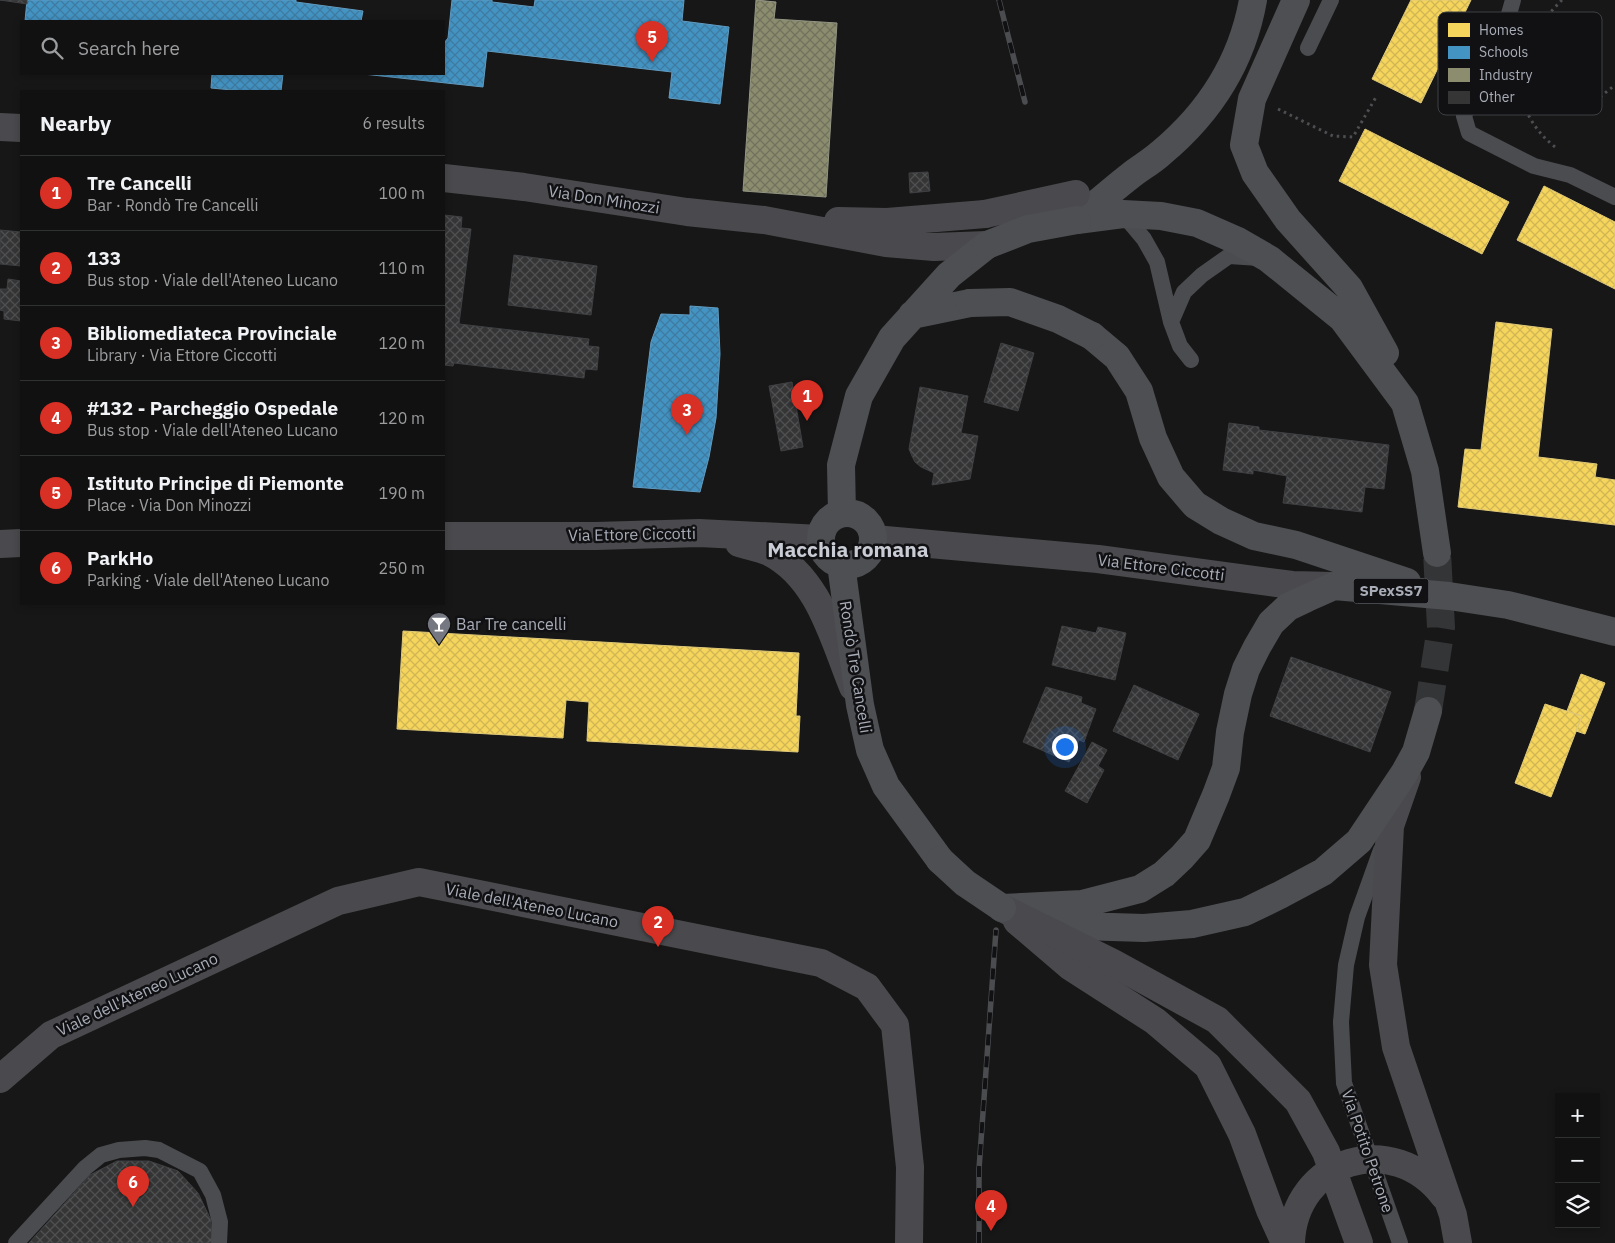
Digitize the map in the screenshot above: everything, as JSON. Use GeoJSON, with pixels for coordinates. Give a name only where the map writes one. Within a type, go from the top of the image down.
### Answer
{"type":"FeatureCollection","features":[{"type":"Feature","properties":{"kind":"main road"},"geometry":{"type":"LineString","coordinates":[[842,513],[841,465],[859,396],[892,338],[949,276],[987,245],[1077,207],[1131,175],[1161,154],[1188,128],[1214,96],[1235,62],[1249,25],[1253,0]]}},
{"type":"Feature","properties":{"kind":"main road"},"geometry":{"type":"LineString","coordinates":[[1296,0],[1252,99],[1244,145],[1255,173],[1288,220],[1349,288],[1383,346],[1405,403],[1425,471],[1437,553]]}},
{"type":"Feature","properties":{"kind":"main road"},"geometry":{"type":"LineString","coordinates":[[0,127],[20,128]]}},
{"type":"Feature","properties":{"kind":"main road","name":"Via Don Minozzi"},"geometry":{"type":"LineString","coordinates":[[445,178],[524,186],[687,212],[764,220]]}},
{"type":"Feature","properties":{"kind":"main road"},"geometry":{"type":"LineString","coordinates":[[764,220],[887,222],[1077,207],[1123,214],[1161,216],[1196,223],[1238,241],[1269,259],[1342,318],[1405,403]]}},
{"type":"Feature","properties":{"kind":"main road"},"geometry":{"type":"LineString","coordinates":[[764,220],[886,243],[934,247],[987,245]]}},
{"type":"Feature","properties":{"kind":"main road"},"geometry":{"type":"LineString","coordinates":[[912,315],[970,303],[1010,302],[1058,319],[1092,336],[1117,357],[1139,390],[1152,438],[1171,478],[1195,505],[1221,521],[1254,536],[1296,545],[1449,596]]}},
{"type":"Feature","properties":{"kind":"main road"},"geometry":{"type":"LineString","coordinates":[[850,512],[864,518],[872,531],[874,539],[868,554],[863,560],[849,565],[833,561],[826,555],[820,539],[826,522],[842,513],[850,512]]}},
{"type":"Feature","properties":{"kind":"main road"},"geometry":{"type":"LineString","coordinates":[[699,532],[768,552],[794,569],[818,600],[860,705]]}},
{"type":"Feature","properties":{"kind":"main road","name":"Via Ettore Ciccotti"},"geometry":{"type":"LineString","coordinates":[[445,536],[596,536],[699,532],[820,539]]}},
{"type":"Feature","properties":{"kind":"main road","name":"Via Ettore Ciccotti"},"geometry":{"type":"LineString","coordinates":[[874,539],[1088,558],[1292,585],[1334,586],[1449,596]]}},
{"type":"Feature","properties":{"kind":"main road"},"geometry":{"type":"LineString","coordinates":[[0,544],[20,543]]}},
{"type":"Feature","properties":{"kind":"main road","name":"Rondò Tre Cancelli"},"geometry":{"type":"LineString","coordinates":[[841,564],[860,705],[870,750],[886,786],[940,860],[965,884],[1002,908],[1080,926],[1144,928],[1192,924],[1245,912],[1280,896],[1323,872],[1359,841],[1405,772],[1416,752],[1428,711]]}},
{"type":"Feature","properties":{"kind":"main road"},"geometry":{"type":"LineString","coordinates":[[1002,908],[1082,904],[1140,888],[1164,874],[1197,840],[1216,795],[1226,768],[1230,732],[1238,694],[1246,669],[1257,647],[1271,624],[1288,607],[1334,586]]}},
{"type":"Feature","properties":{"kind":"main road","name":"SPexSS7"},"geometry":{"type":"LineString","coordinates":[[1449,596],[1508,605],[1615,632]]}},
{"type":"Feature","properties":{"kind":"main road"},"geometry":{"type":"LineString","coordinates":[[1416,752],[1390,826],[1383,965],[1396,1047],[1453,1215],[1458,1243]]}},
{"type":"Feature","properties":{"kind":"main road","name":"Viale dell'Ateneo Lucano"},"geometry":{"type":"LineString","coordinates":[[0,1078],[51,1035],[60,1030],[338,901],[418,882],[821,963],[867,987],[894,1025],[910,1167],[909,1243]]}},
{"type":"Feature","properties":{"kind":"main road"},"geometry":{"type":"LineString","coordinates":[[1002,908],[1071,967],[1155,1021],[1208,1066],[1242,1134],[1270,1210],[1285,1243]]}},
{"type":"Feature","properties":{"kind":"main road"},"geometry":{"type":"LineString","coordinates":[[1002,908],[1113,963],[1217,1020],[1298,1101],[1326,1152],[1359,1243]]}},
{"type":"Feature","properties":{"kind":"main road"},"geometry":{"type":"LineString","coordinates":[[1291,1243],[1293,1222],[1306,1194],[1325,1175],[1339,1166],[1355,1161],[1375,1159],[1394,1161],[1418,1170],[1434,1183],[1445,1198],[1453,1215]]}},
{"type":"Feature","properties":{"kind":"lane"},"geometry":{"type":"LineString","coordinates":[[1308,48],[1330,0]]}},
{"type":"Feature","properties":{"kind":"lane"},"geometry":{"type":"LineString","coordinates":[[1464,115],[1469,134],[1534,166],[1570,175],[1615,197]]}},
{"type":"Feature","properties":{"kind":"lane"},"geometry":{"type":"LineString","coordinates":[[1123,214],[1144,239],[1158,262],[1171,322],[1180,346],[1191,360]]}},
{"type":"Feature","properties":{"kind":"lane"},"geometry":{"type":"LineString","coordinates":[[1171,322],[1184,292],[1202,275],[1229,256],[1269,259]]}},
{"type":"Feature","properties":{"kind":"lane","name":"Via Potito Petrone"},"geometry":{"type":"LineString","coordinates":[[1390,826],[1357,917],[1346,965],[1340,1022],[1344,1083],[1400,1243]]}},
{"type":"Feature","properties":{"kind":"lane"},"geometry":{"type":"LineString","coordinates":[[16,1243],[85,1168],[101,1155],[119,1150],[145,1148],[159,1150],[200,1171],[213,1195],[220,1222],[218,1243]]}},
{"type":"Feature","properties":{"kind":"path"},"geometry":{"type":"LineString","coordinates":[[1551,12],[1562,0]]}},
{"type":"Feature","properties":{"kind":"path"},"geometry":{"type":"LineString","coordinates":[[1602,95],[1615,85]]}},
{"type":"Feature","properties":{"kind":"path"},"geometry":{"type":"LineString","coordinates":[[1271,106],[1333,136],[1353,137],[1376,97]]}},
{"type":"Feature","properties":{"kind":"path"},"geometry":{"type":"LineString","coordinates":[[1528,115],[1545,139],[1558,149]]}},
{"type":"Feature","properties":{"kind":"building: Homes"},"geometry":{"type":"Polygon","coordinates":[[[1411,0],[1471,0],[1465,12],[1438,12],[1438,68],[1421,103],[1372,79],[1411,0]]]}},
{"type":"Feature","properties":{"kind":"building: Homes"},"geometry":{"type":"Polygon","coordinates":[[[1365,129],[1509,202],[1482,254],[1339,181],[1365,129]]]}},
{"type":"Feature","properties":{"kind":"building: Homes"},"geometry":{"type":"Polygon","coordinates":[[[1544,186],[1615,222],[1615,289],[1517,240],[1544,186]]]}},
{"type":"Feature","properties":{"kind":"building: Homes"},"geometry":{"type":"Polygon","coordinates":[[[1496,322],[1552,329],[1538,457],[1597,464],[1595,477],[1615,480],[1615,525],[1458,507],[1465,449],[1481,450],[1496,322]]]}},
{"type":"Feature","properties":{"kind":"building: Homes"},"geometry":{"type":"Polygon","coordinates":[[[403,631],[799,653],[796,716],[800,716],[798,752],[587,741],[589,702],[566,700],[563,738],[397,729],[403,631]]]}},
{"type":"Feature","properties":{"kind":"building: Homes"},"geometry":{"type":"Polygon","coordinates":[[[1581,674],[1605,683],[1585,734],[1576,731],[1582,716],[1567,711],[1581,674]]]}},
{"type":"Feature","properties":{"kind":"building: Homes"},"geometry":{"type":"Polygon","coordinates":[[[1545,704],[1582,716],[1551,797],[1515,783],[1545,704]]]}},
{"type":"Feature","properties":{"kind":"building: Schools"},"geometry":{"type":"Polygon","coordinates":[[[27,0],[296,0],[296,2],[363,11],[361,20],[25,20],[27,0]]]}},
{"type":"Feature","properties":{"kind":"building: Schools"},"geometry":{"type":"Polygon","coordinates":[[[452,0],[492,0],[492,2],[534,7],[535,0],[684,0],[682,21],[729,27],[720,104],[669,98],[672,72],[487,51],[483,87],[372,75],[445,75],[445,42],[448,38],[452,0]]]}},
{"type":"Feature","properties":{"kind":"building: Schools"},"geometry":{"type":"Polygon","coordinates":[[[212,75],[283,75],[281,90],[211,88],[212,75]]]}},
{"type":"Feature","properties":{"kind":"building: Schools"},"geometry":{"type":"Polygon","coordinates":[[[690,306],[718,308],[720,354],[716,418],[700,492],[633,487],[651,342],[661,314],[690,315],[690,306]]]}},
{"type":"Feature","properties":{"kind":"building: Industry"},"geometry":{"type":"Polygon","coordinates":[[[756,0],[776,2],[774,19],[837,23],[826,197],[743,191],[756,0]]]}},
{"type":"Feature","properties":{"kind":"building: Other"},"geometry":{"type":"Polygon","coordinates":[[[0,0],[27,0],[27,4],[0,0]]]}},
{"type":"Feature","properties":{"kind":"building: Other"},"geometry":{"type":"Polygon","coordinates":[[[928,172],[930,191],[910,193],[909,173],[928,172]]]}},
{"type":"Feature","properties":{"kind":"building: Other"},"geometry":{"type":"Polygon","coordinates":[[[445,215],[462,217],[461,228],[471,229],[459,324],[589,339],[588,346],[599,347],[597,370],[585,369],[584,378],[454,363],[453,366],[445,365],[445,215]]]}},
{"type":"Feature","properties":{"kind":"building: Other"},"geometry":{"type":"Polygon","coordinates":[[[0,230],[20,232],[20,266],[0,264],[0,230]]]}},
{"type":"Feature","properties":{"kind":"building: Other"},"geometry":{"type":"Polygon","coordinates":[[[514,255],[597,266],[591,315],[508,305],[514,255]]]}},
{"type":"Feature","properties":{"kind":"building: Other"},"geometry":{"type":"Polygon","coordinates":[[[8,279],[20,281],[20,321],[4,319],[4,311],[0,310],[0,289],[7,289],[8,279]]]}},
{"type":"Feature","properties":{"kind":"building: Other"},"geometry":{"type":"Polygon","coordinates":[[[1001,343],[1034,353],[1018,411],[984,402],[1001,343]]]}},
{"type":"Feature","properties":{"kind":"building: Other"},"geometry":{"type":"Polygon","coordinates":[[[792,382],[803,447],[781,451],[769,386],[792,382]]]}},
{"type":"Feature","properties":{"kind":"building: Other"},"geometry":{"type":"Polygon","coordinates":[[[920,387],[968,396],[961,433],[978,436],[970,479],[932,485],[934,473],[915,462],[909,449],[920,387]]]}},
{"type":"Feature","properties":{"kind":"building: Other"},"geometry":{"type":"Polygon","coordinates":[[[1229,423],[1259,427],[1259,430],[1389,445],[1384,489],[1365,487],[1362,512],[1283,503],[1287,476],[1253,470],[1253,474],[1223,470],[1229,423]]]}},
{"type":"Feature","properties":{"kind":"building: Other"},"geometry":{"type":"Polygon","coordinates":[[[1062,626],[1096,633],[1098,627],[1126,633],[1115,680],[1052,665],[1062,626]]]}},
{"type":"Feature","properties":{"kind":"building: Other"},"geometry":{"type":"Polygon","coordinates":[[[1291,657],[1391,692],[1370,752],[1270,716],[1291,657]]]}},
{"type":"Feature","properties":{"kind":"building: Other"},"geometry":{"type":"Polygon","coordinates":[[[1134,685],[1199,714],[1178,760],[1113,731],[1134,685]]]}},
{"type":"Feature","properties":{"kind":"building: Other"},"geometry":{"type":"Polygon","coordinates":[[[1046,687],[1082,697],[1081,703],[1096,709],[1084,742],[1079,740],[1069,762],[1023,742],[1046,687]]]}},
{"type":"Feature","properties":{"kind":"building: Other"},"geometry":{"type":"Polygon","coordinates":[[[1092,742],[1107,750],[1098,766],[1104,770],[1087,803],[1065,791],[1092,742]]]}},
{"type":"Feature","properties":{"kind":"building: Other"},"geometry":{"type":"Polygon","coordinates":[[[117,1161],[149,1161],[178,1171],[198,1193],[211,1220],[212,1243],[29,1243],[90,1175],[117,1161]]]}},
{"type":"Feature","properties":{"kind":"tunnel"},"geometry":{"type":"LineString","coordinates":[[1428,711],[1441,627],[1437,553]]}},
{"type":"Feature","properties":{"kind":"railway"},"geometry":{"type":"LineString","coordinates":[[999,0],[1025,102]]}},
{"type":"Feature","properties":{"kind":"railway"},"geometry":{"type":"LineString","coordinates":[[979,1243],[979,1169],[996,930]]}},
{"type":"Feature","properties":{"kind":"place","name":"Istituto Principe di Piemonte"},"geometry":{"type":"Point","coordinates":[652,62]}},
{"type":"Feature","properties":{"kind":"place","name":"Tre Cancelli"},"geometry":{"type":"Point","coordinates":[807,421]}},
{"type":"Feature","properties":{"kind":"place","name":"Bibliomediateca Provinciale"},"geometry":{"type":"Point","coordinates":[687,435]}},
{"type":"Feature","properties":{"kind":"place","name":"Bar Tre cancelli"},"geometry":{"type":"Point","coordinates":[439,645]}},
{"type":"Feature","properties":{"kind":"place","name":"133"},"geometry":{"type":"Point","coordinates":[658,947]}},
{"type":"Feature","properties":{"kind":"place","name":"ParkHo"},"geometry":{"type":"Point","coordinates":[133,1207]}},
{"type":"Feature","properties":{"kind":"place","name":"#132 - Parcheggio Ospedale"},"geometry":{"type":"Point","coordinates":[991,1231]}},
{"type":"Feature","properties":{"kind":"district","name":"Macchia romana"},"geometry":{"type":"Point","coordinates":[848,550]}}]}
